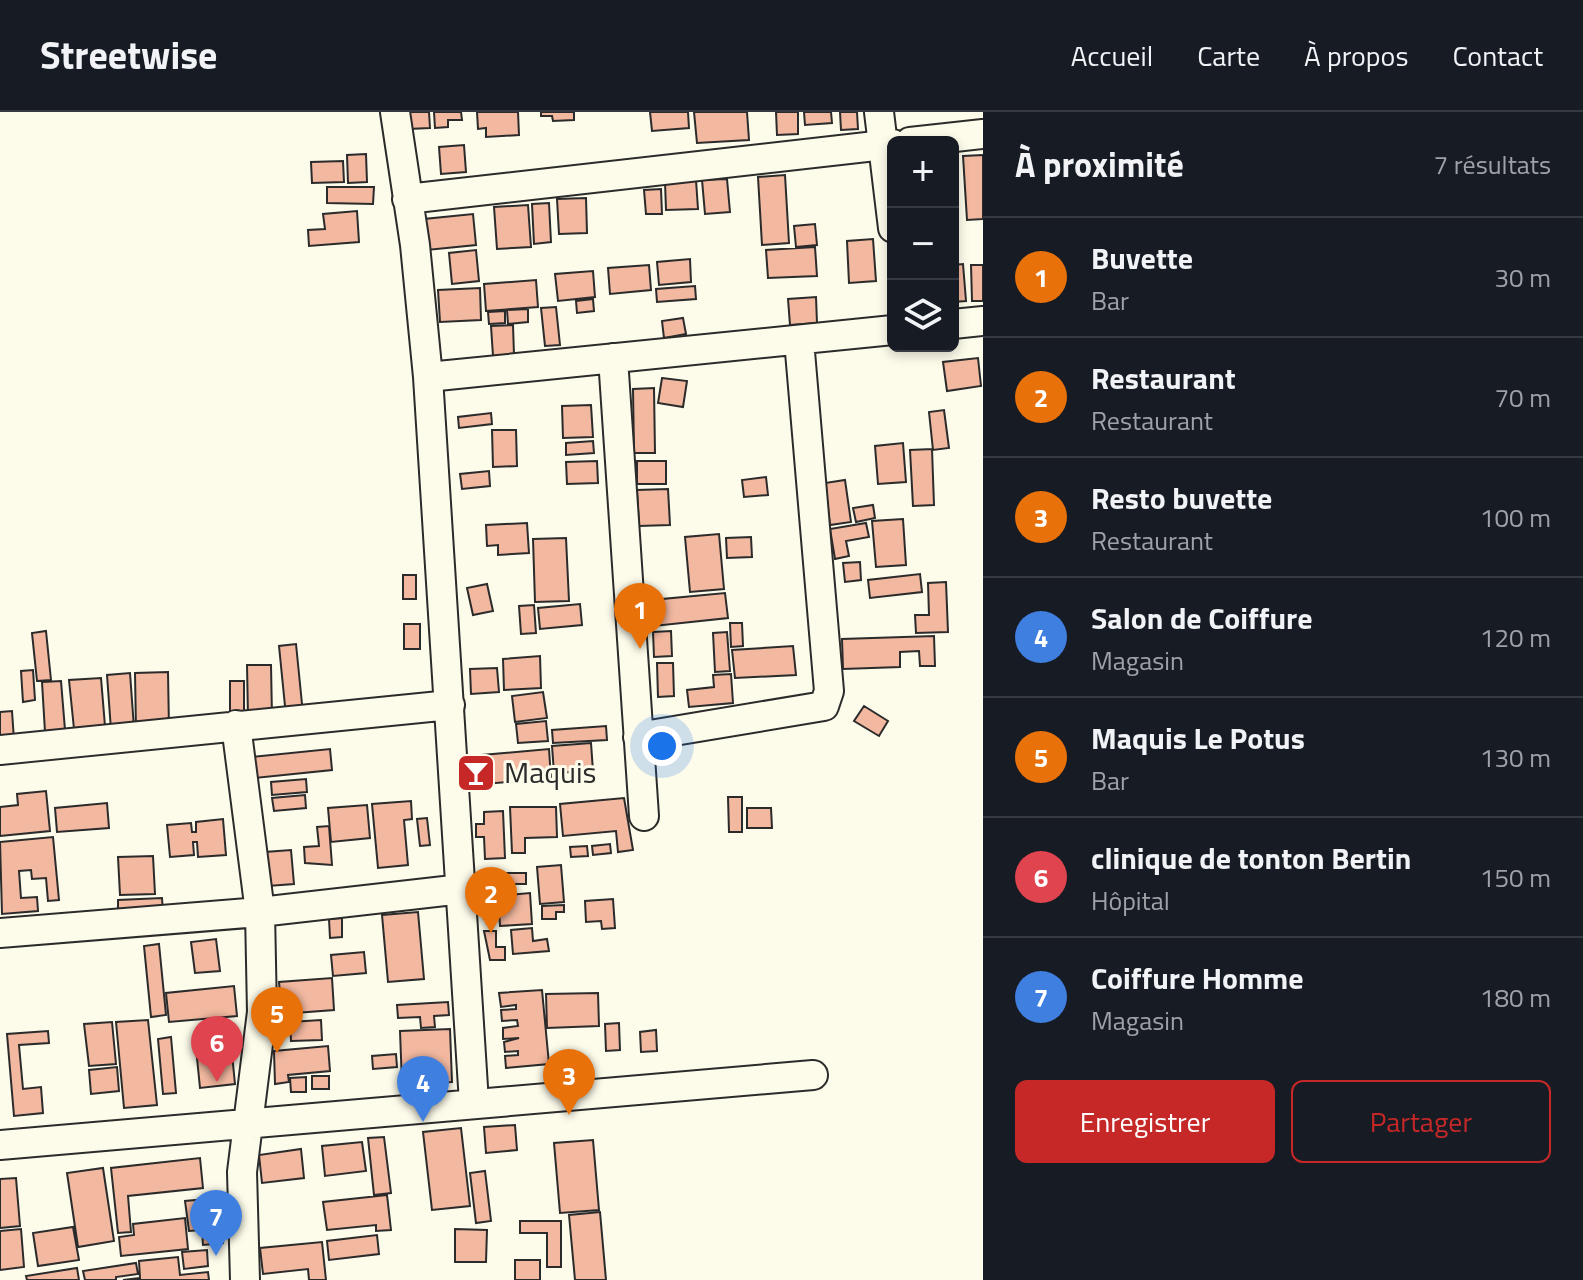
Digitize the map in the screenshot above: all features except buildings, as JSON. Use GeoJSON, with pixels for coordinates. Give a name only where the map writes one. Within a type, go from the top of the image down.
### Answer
{"type":"FeatureCollection","features":[{"type":"Feature","properties":{"kind":"street"},"geometry":{"type":"LineString","coordinates":[[395,112],[428,377],[474,1103]]}},
{"type":"Feature","properties":{"kind":"street"},"geometry":{"type":"LineString","coordinates":[[879,112],[892,136]]}},
{"type":"Feature","properties":{"kind":"street"},"geometry":{"type":"LineString","coordinates":[[959,137],[983,134]]}},
{"type":"Feature","properties":{"kind":"street"},"geometry":{"type":"LineString","coordinates":[[407,199],[887,145]]}},
{"type":"Feature","properties":{"kind":"street"},"geometry":{"type":"LineString","coordinates":[[959,323],[983,321]]}},
{"type":"Feature","properties":{"kind":"street"},"geometry":{"type":"LineString","coordinates":[[428,377],[887,331]]}},
{"type":"Feature","properties":{"kind":"street"},"geometry":{"type":"LineString","coordinates":[[638,737],[824,706],[829,691],[799,340]]}},
{"type":"Feature","properties":{"kind":"street"},"geometry":{"type":"LineString","coordinates":[[613,358],[644,816]]}},
{"type":"Feature","properties":{"kind":"street"},"geometry":{"type":"LineString","coordinates":[[0,750],[450,705]]}},
{"type":"Feature","properties":{"kind":"street"},"geometry":{"type":"LineString","coordinates":[[236,725],[260,912],[262,1012],[242,1172],[245,1280]]}},
{"type":"Feature","properties":{"kind":"street"},"geometry":{"type":"LineString","coordinates":[[0,933],[260,912],[462,889]]}},
{"type":"Feature","properties":{"kind":"street"},"geometry":{"type":"LineString","coordinates":[[0,1145],[813,1075]]}},
{"type":"Feature","properties":{"kind":"place","name":"Buvette"},"geometry":{"type":"Point","coordinates":[640,649]}},
{"type":"Feature","properties":{"kind":"place","name":"Maquis"},"geometry":{"type":"Point","coordinates":[476,773]}},
{"type":"Feature","properties":{"kind":"place","name":"Restaurant"},"geometry":{"type":"Point","coordinates":[491,933]}},
{"type":"Feature","properties":{"kind":"place","name":"Maquis Le Potus"},"geometry":{"type":"Point","coordinates":[277,1053]}},
{"type":"Feature","properties":{"kind":"place","name":"clinique de tonton Bertin"},"geometry":{"type":"Point","coordinates":[217,1082]}},
{"type":"Feature","properties":{"kind":"place","name":"Resto buvette"},"geometry":{"type":"Point","coordinates":[569,1115]}},
{"type":"Feature","properties":{"kind":"place","name":"Salon de Coiffure"},"geometry":{"type":"Point","coordinates":[423,1122]}},
{"type":"Feature","properties":{"kind":"place","name":"Coiffure Homme"},"geometry":{"type":"Point","coordinates":[216,1256]}}]}
